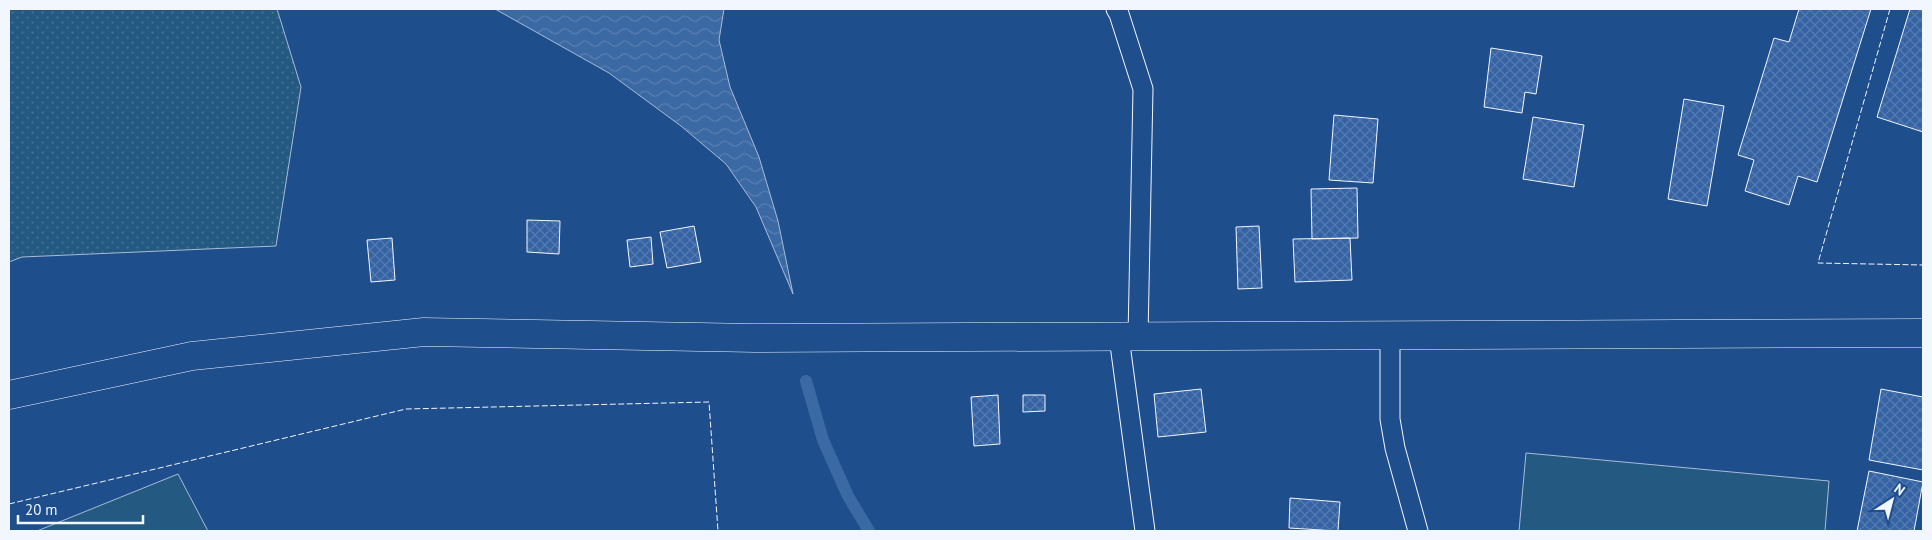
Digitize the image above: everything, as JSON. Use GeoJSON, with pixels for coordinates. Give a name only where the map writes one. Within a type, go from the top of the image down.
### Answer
{"type":"FeatureCollection","features":[{"type":"Feature","properties":{"kind":"street"},"geometry":{"type":"LineString","coordinates":[[9,395],[192,356],[424,332],[755,338],[1923,333]]}},
{"type":"Feature","properties":{"kind":"lane"},"geometry":{"type":"LineString","coordinates":[[1116,9],[1143,89],[1129,337],[1144,531]]}},
{"type":"Feature","properties":{"kind":"lane"},"geometry":{"type":"LineString","coordinates":[[1390,335],[1390,419],[1395,448],[1418,531]]}},
{"type":"Feature","properties":{"kind":"shaded area"},"geometry":{"type":"Polygon","coordinates":[[[9,9],[277,9],[301,87],[276,246],[22,257],[9,262],[9,9]]]}},
{"type":"Feature","properties":{"kind":"shaded area"},"geometry":{"type":"Polygon","coordinates":[[[1526,453],[1829,481],[1825,531],[1519,531],[1526,453]]]}},
{"type":"Feature","properties":{"kind":"shaded area"},"geometry":{"type":"Polygon","coordinates":[[[178,474],[208,531],[37,531],[178,474]]]}},
{"type":"Feature","properties":{"kind":"water"},"geometry":{"type":"Polygon","coordinates":[[[495,9],[724,9],[719,40],[730,87],[759,157],[778,221],[793,294],[756,207],[726,164],[681,126],[609,73],[495,9]]]}},
{"type":"Feature","properties":{"kind":"building"},"geometry":{"type":"Polygon","coordinates":[[[1799,9],[1871,9],[1817,182],[1798,176],[1789,205],[1745,191],[1754,160],[1738,155],[1774,38],[1789,42],[1799,9]]]}},
{"type":"Feature","properties":{"kind":"building"},"geometry":{"type":"Polygon","coordinates":[[[1910,9],[1923,9],[1923,132],[1877,117],[1910,9]]]}},
{"type":"Feature","properties":{"kind":"building"},"geometry":{"type":"Polygon","coordinates":[[[1491,48],[1542,56],[1536,94],[1525,92],[1522,113],[1484,107],[1491,48]]]}},
{"type":"Feature","properties":{"kind":"building"},"geometry":{"type":"Polygon","coordinates":[[[1684,99],[1724,106],[1707,206],[1668,199],[1684,99]]]}},
{"type":"Feature","properties":{"kind":"building"},"geometry":{"type":"Polygon","coordinates":[[[1334,115],[1378,119],[1373,183],[1329,180],[1334,115]]]}},
{"type":"Feature","properties":{"kind":"building"},"geometry":{"type":"Polygon","coordinates":[[[1533,117],[1584,125],[1574,187],[1523,179],[1533,117]]]}},
{"type":"Feature","properties":{"kind":"building"},"geometry":{"type":"Polygon","coordinates":[[[1357,188],[1358,238],[1312,239],[1311,189],[1357,188]]]}},
{"type":"Feature","properties":{"kind":"building"},"geometry":{"type":"Polygon","coordinates":[[[527,220],[560,221],[559,254],[527,252],[527,220]]]}},
{"type":"Feature","properties":{"kind":"building"},"geometry":{"type":"Polygon","coordinates":[[[694,226],[701,262],[667,268],[660,232],[694,226]]]}},
{"type":"Feature","properties":{"kind":"building"},"geometry":{"type":"Polygon","coordinates":[[[1259,226],[1262,288],[1238,289],[1236,227],[1259,226]]]}},
{"type":"Feature","properties":{"kind":"building"},"geometry":{"type":"Polygon","coordinates":[[[651,237],[653,264],[630,267],[627,240],[651,237]]]}},
{"type":"Feature","properties":{"kind":"building"},"geometry":{"type":"Polygon","coordinates":[[[392,238],[395,280],[371,282],[367,240],[392,238]]]}},
{"type":"Feature","properties":{"kind":"building"},"geometry":{"type":"Polygon","coordinates":[[[1350,238],[1352,280],[1295,282],[1293,239],[1350,238]]]}},
{"type":"Feature","properties":{"kind":"building"},"geometry":{"type":"Polygon","coordinates":[[[1201,389],[1206,432],[1158,437],[1154,394],[1201,389]]]}},
{"type":"Feature","properties":{"kind":"building"},"geometry":{"type":"Polygon","coordinates":[[[1881,389],[1923,397],[1923,470],[1869,460],[1881,389]]]}},
{"type":"Feature","properties":{"kind":"building"},"geometry":{"type":"Polygon","coordinates":[[[998,395],[1000,444],[974,446],[971,397],[998,395]]]}},
{"type":"Feature","properties":{"kind":"building"},"geometry":{"type":"Polygon","coordinates":[[[1023,395],[1045,395],[1045,411],[1023,412],[1023,395]]]}},
{"type":"Feature","properties":{"kind":"building"},"geometry":{"type":"Polygon","coordinates":[[[1869,471],[1923,482],[1914,531],[1857,531],[1869,471]]]}},
{"type":"Feature","properties":{"kind":"building"},"geometry":{"type":"Polygon","coordinates":[[[1290,498],[1340,502],[1338,531],[1289,528],[1290,498]]]}},
{"type":"Feature","properties":{"kind":"waterway"},"geometry":{"type":"LineString","coordinates":[[806,381],[823,440],[848,496],[869,531]]}},
{"type":"Feature","properties":{"kind":"fence"},"geometry":{"type":"LineString","coordinates":[[1890,9],[1818,263],[1923,265]]}},
{"type":"Feature","properties":{"kind":"fence"},"geometry":{"type":"LineString","coordinates":[[9,504],[406,409],[709,402],[718,531]]}}]}
